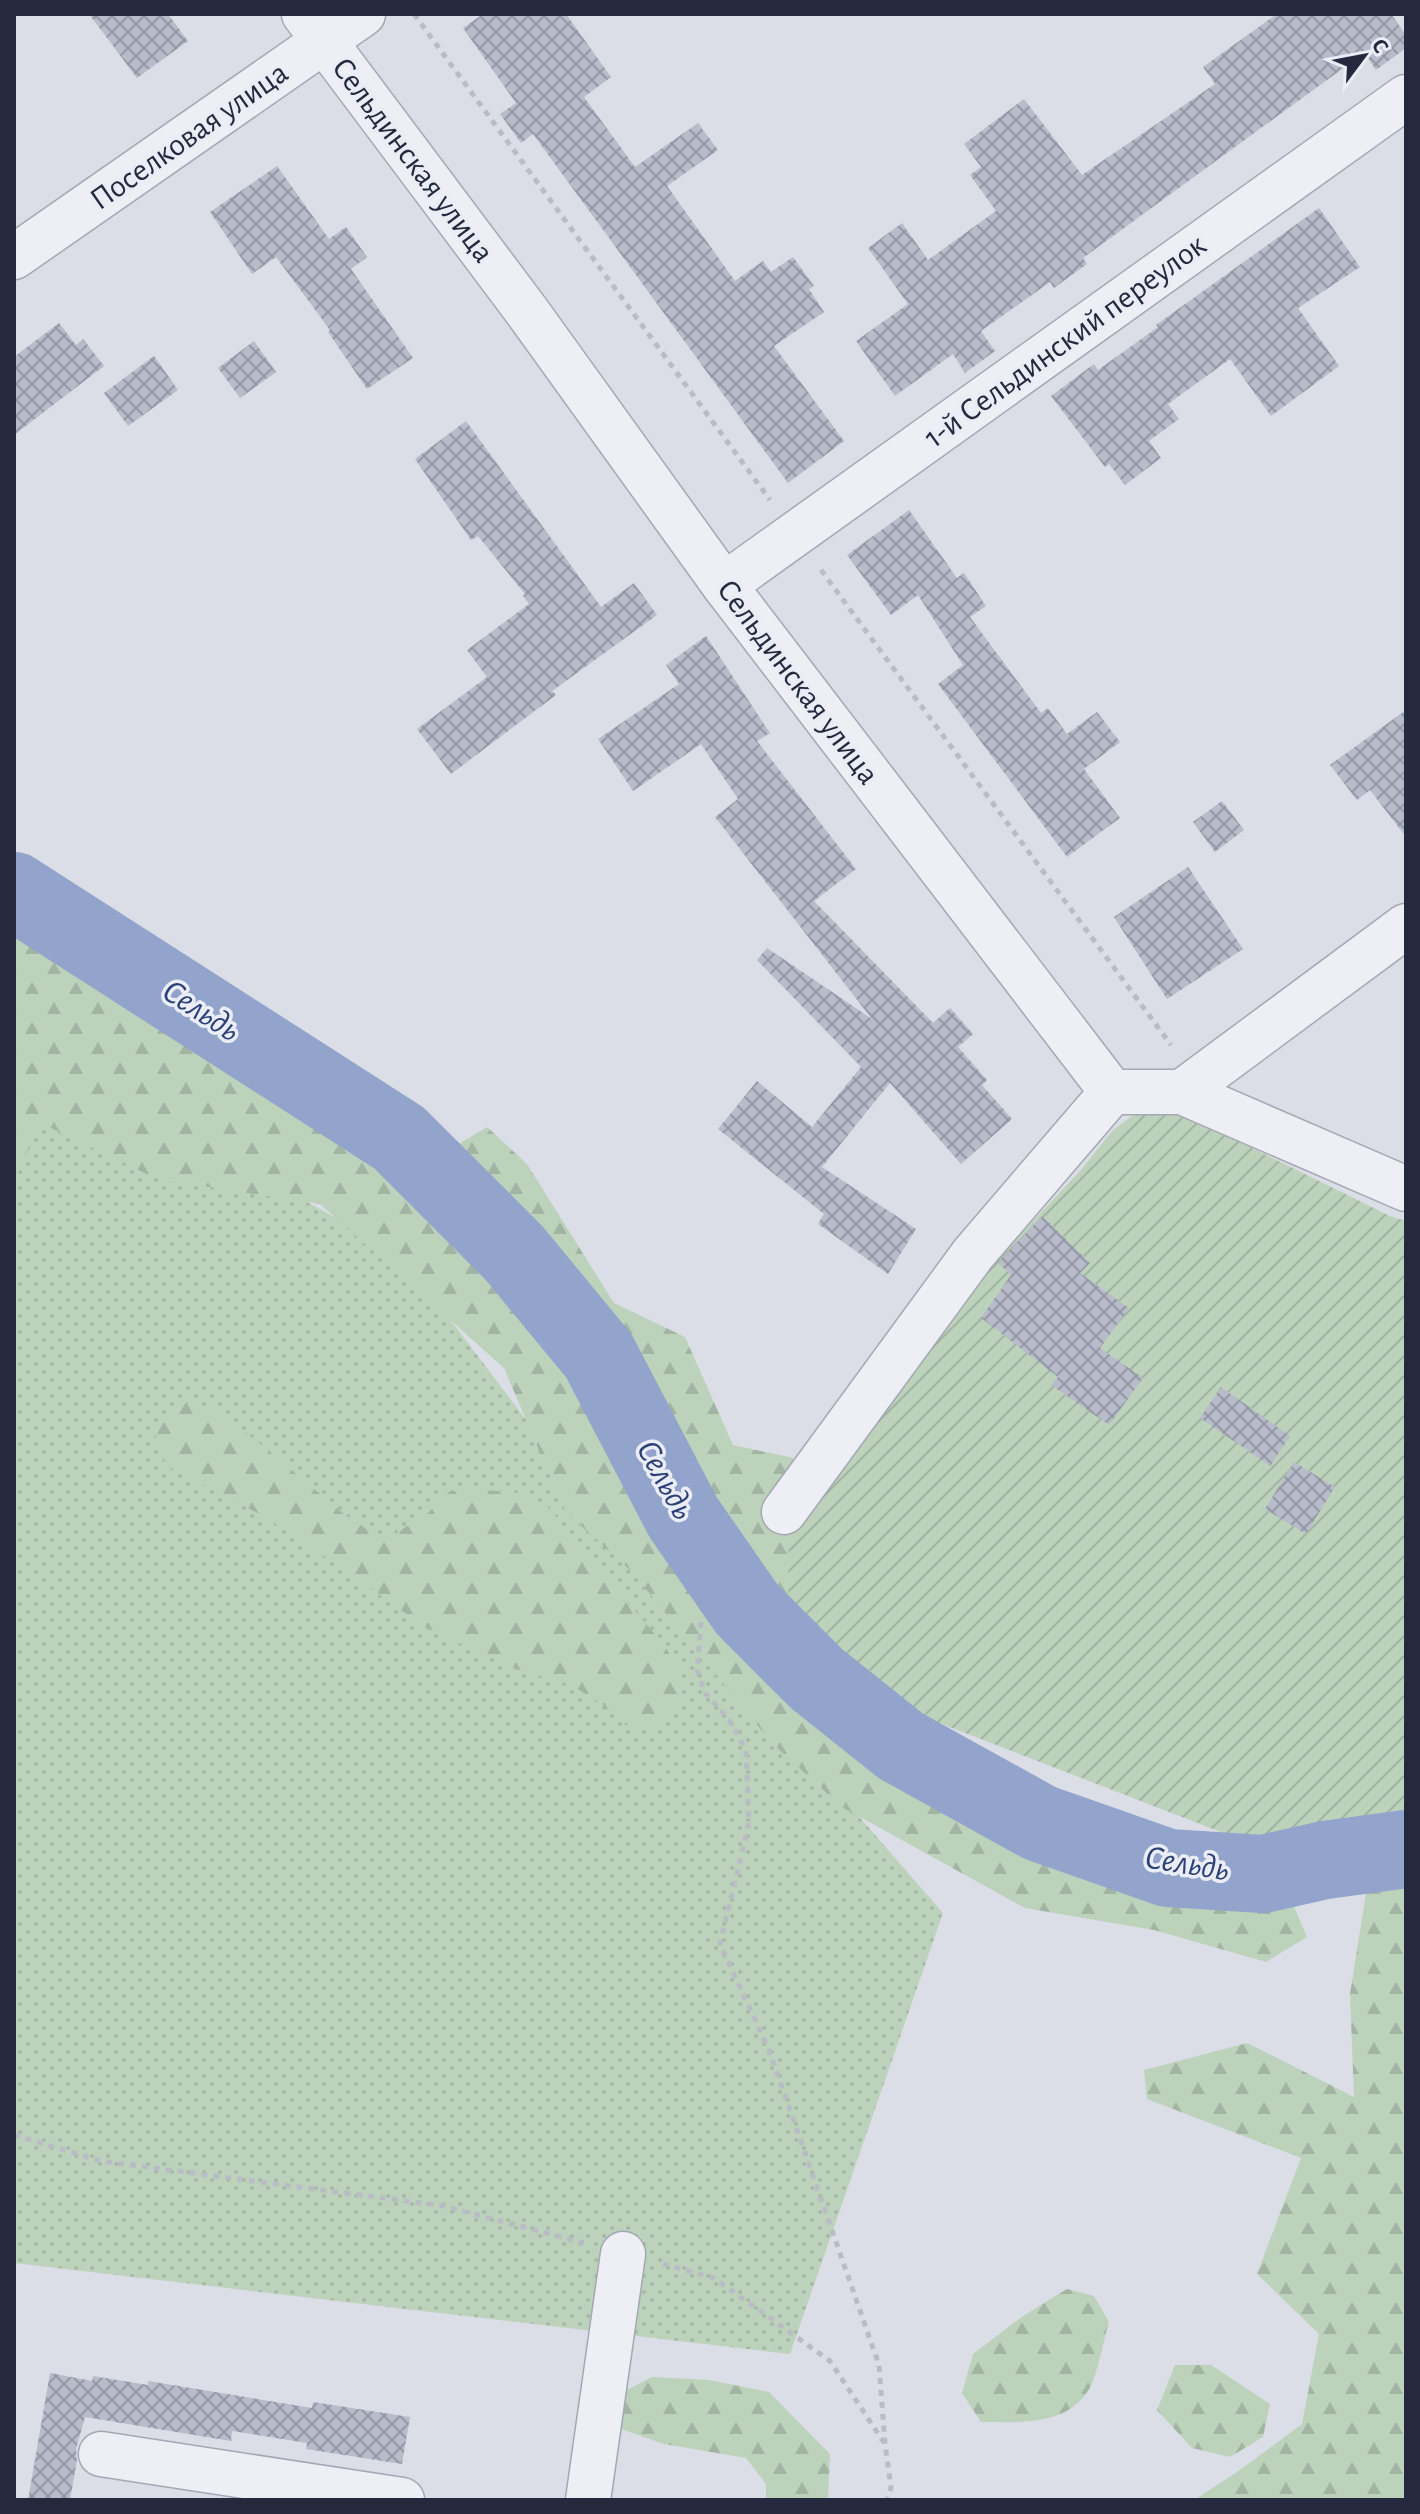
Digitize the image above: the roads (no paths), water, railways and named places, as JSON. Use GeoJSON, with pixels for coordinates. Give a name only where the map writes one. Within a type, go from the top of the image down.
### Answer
{"type":"FeatureCollection","features":[{"type":"Feature","properties":{"kind":"street","name":"Поселковая улица"},"geometry":{"type":"LineString","coordinates":[[14,257],[314,28],[363,14]]}},
{"type":"Feature","properties":{"kind":"street","name":"Сельдинская улица"},"geometry":{"type":"LineString","coordinates":[[314,28],[526,310],[724,585],[1112,1092]]}},
{"type":"Feature","properties":{"kind":"street","name":"1-й Сельдинский переулок"},"geometry":{"type":"LineString","coordinates":[[724,585],[1406,97]]}},
{"type":"Feature","properties":{"kind":"street"},"geometry":{"type":"LineString","coordinates":[[1182,1092],[1406,926]]}},
{"type":"Feature","properties":{"kind":"street"},"geometry":{"type":"LineString","coordinates":[[784,1512],[973,1254],[1112,1092],[1182,1092],[1406,1189]]}},
{"type":"Feature","properties":{"kind":"street"},"geometry":{"type":"LineString","coordinates":[[588,2500],[623,2254]]}},
{"type":"Feature","properties":{"kind":"street"},"geometry":{"type":"LineString","coordinates":[[101,2454],[195,2484],[402,2500]]}},
{"type":"Feature","properties":{"kind":"waterway","name":"Сельдь"},"geometry":{"type":"LineString","coordinates":[[14,891],[399,1138],[514,1253],[599,1356],[683,1517],[747,1609],[817,1679],[901,1746],[1040,1823],[1168,1868],[1263,1874],[1325,1860],[1406,1849]]}}]}
